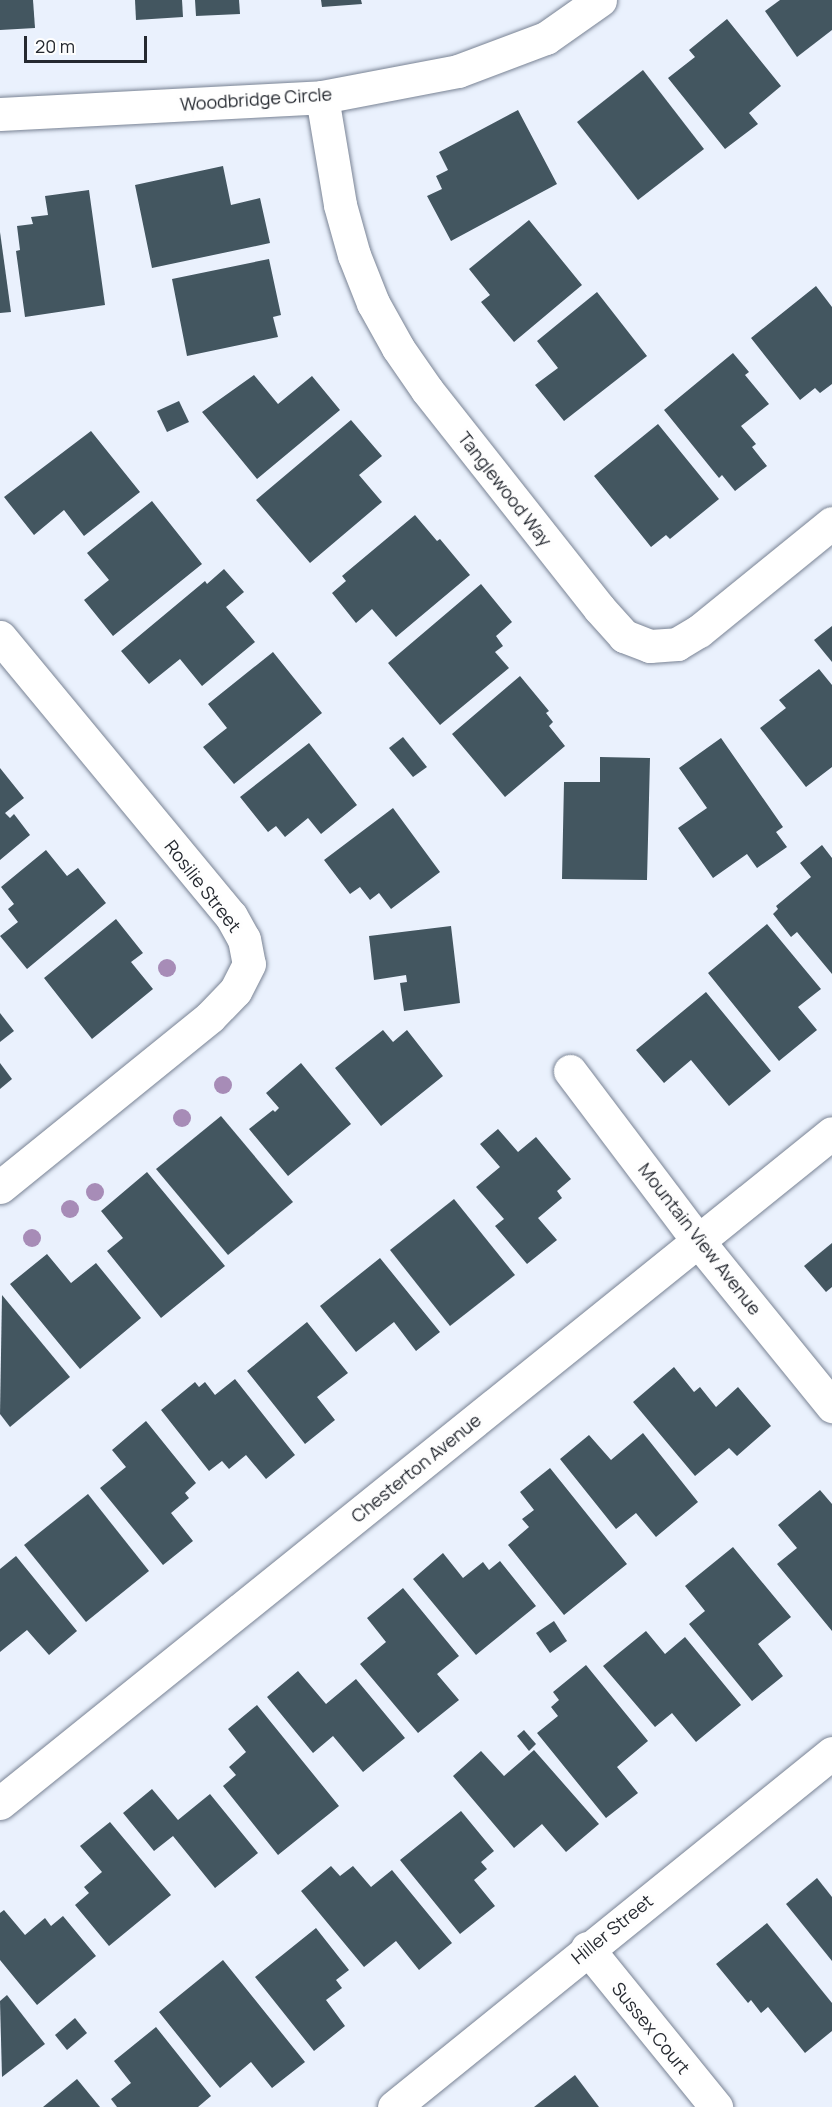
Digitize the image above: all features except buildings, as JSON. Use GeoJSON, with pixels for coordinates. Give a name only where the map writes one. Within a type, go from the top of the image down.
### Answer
{"type":"FeatureCollection","features":[{"type":"Feature","properties":{"kind":"street","name":"Woodbridge Circle"},"geometry":{"type":"LineString","coordinates":[[0,114],[322,97],[458,71],[546,38],[600,0]]}},
{"type":"Feature","properties":{"kind":"street","name":"Tanglewood Way"},"geometry":{"type":"LineString","coordinates":[[322,97],[340,205],[354,255],[373,303],[398,348],[441,408],[599,608],[624,636],[650,646],[677,644],[699,631],[832,523]]}},
{"type":"Feature","properties":{"kind":"street","name":"Rosilie Street"},"geometry":{"type":"LineString","coordinates":[[0,637],[231,916],[244,939],[249,963],[235,990],[210,1017],[0,1188]]}},
{"type":"Feature","properties":{"kind":"street","name":"Mountain View Avenue"},"geometry":{"type":"LineString","coordinates":[[570,1071],[698,1240],[832,1406]]}},
{"type":"Feature","properties":{"kind":"street","name":"Chesterton Avenue"},"geometry":{"type":"LineString","coordinates":[[0,1803],[832,1133]]}},
{"type":"Feature","properties":{"kind":"street","name":"Hiller Street"},"geometry":{"type":"LineString","coordinates":[[394,2107],[587,1948],[832,1753]]}},
{"type":"Feature","properties":{"kind":"street","name":"Sussex Court"},"geometry":{"type":"LineString","coordinates":[[587,1948],[716,2107]]}}]}
